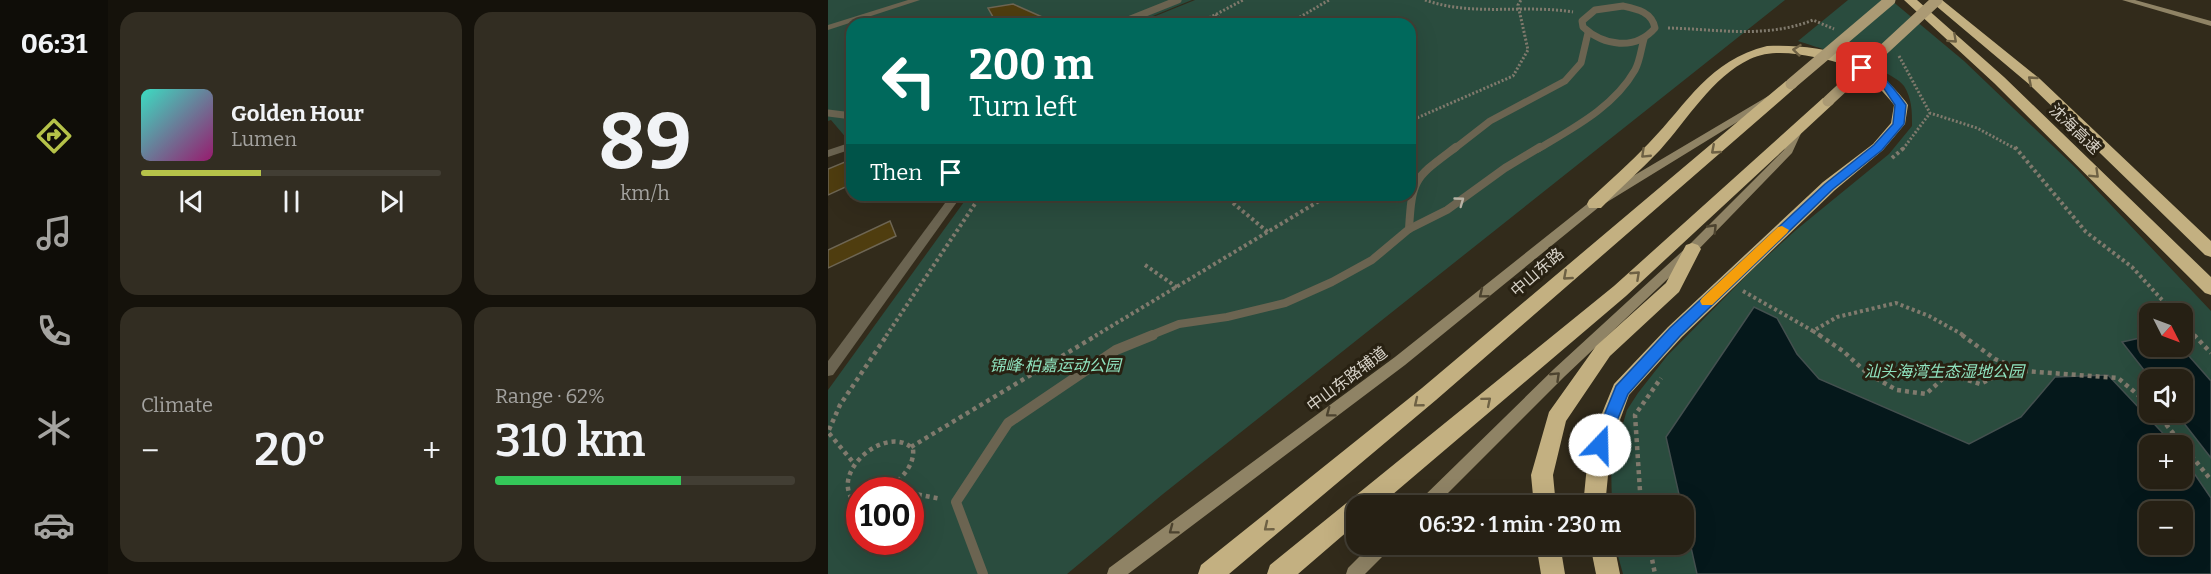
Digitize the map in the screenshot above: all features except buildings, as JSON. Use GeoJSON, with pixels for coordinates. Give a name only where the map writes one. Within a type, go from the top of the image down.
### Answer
{"type":"FeatureCollection","features":[{"type":"Feature","properties":{"kind":"highway","name":"沈海高速"},"geometry":{"type":"LineString","coordinates":[[1910,0],[1999,81],[2211,288]]}},
{"type":"Feature","properties":{"kind":"highway","name":"沈海高速"},"geometry":{"type":"LineString","coordinates":[[1936,0],[2035,82],[2211,250]]}},
{"type":"Feature","properties":{"kind":"highway"},"geometry":{"type":"LineString","coordinates":[[1594,204],[1661,139],[1721,69],[1737,58],[1758,51],[1783,48],[1811,51],[1851,62],[1880,79],[1901,105],[1898,124],[1878,147],[1829,186],[1692,316],[1621,390],[1600,445],[1595,495]]}},
{"type":"Feature","properties":{"kind":"highway","name":"中山东路"},"geometry":{"type":"LineString","coordinates":[[1210,574],[1438,386],[1791,84]]}},
{"type":"Feature","properties":{"kind":"highway"},"geometry":{"type":"LineString","coordinates":[[1375,495],[1620,291],[1828,100]]}},
{"type":"Feature","properties":{"kind":"highway"},"geometry":{"type":"LineString","coordinates":[[1544,495],[1542,475],[1556,418],[1604,351],[1673,287],[1692,249]]}},
{"type":"Feature","properties":{"kind":"highway"},"geometry":{"type":"LineString","coordinates":[[1280,574],[1346,518]]}},
{"type":"Feature","properties":{"kind":"highway"},"geometry":{"type":"LineString","coordinates":[[1550,555],[1553,574]]}},
{"type":"Feature","properties":{"kind":"highway"},"geometry":{"type":"LineString","coordinates":[[1604,555],[1608,574]]}},
{"type":"Feature","properties":{"kind":"main road","name":"中山东路"},"geometry":{"type":"LineString","coordinates":[[1791,84],[1890,0]]}},
{"type":"Feature","properties":{"kind":"main road"},"geometry":{"type":"LineString","coordinates":[[1828,100],[1936,0]]}},
{"type":"Feature","properties":{"kind":"street"},"geometry":{"type":"LineString","coordinates":[[859,18],[916,0]]}},
{"type":"Feature","properties":{"kind":"street"},"geometry":{"type":"LineString","coordinates":[[2126,0],[2211,24]]}},
{"type":"Feature","properties":{"kind":"street"},"geometry":{"type":"LineString","coordinates":[[828,28],[846,22]]}},
{"type":"Feature","properties":{"kind":"street","name":"中山东路辅道"},"geometry":{"type":"LineString","coordinates":[[1115,574],[1400,361],[1594,204],[1791,84]]}},
{"type":"Feature","properties":{"kind":"street"},"geometry":{"type":"LineString","coordinates":[[1435,495],[1692,249],[1788,152],[1800,125]]}},
{"type":"Feature","properties":{"kind":"street"},"geometry":{"type":"LineString","coordinates":[[828,154],[846,147]]}},
{"type":"Feature","properties":{"kind":"street"},"geometry":{"type":"LineString","coordinates":[[828,371],[953,201]]}},
{"type":"Feature","properties":{"kind":"street"},"geometry":{"type":"LineString","coordinates":[[1354,574],[1373,555]]}},
{"type":"Feature","properties":{"kind":"lane"},"geometry":{"type":"LineString","coordinates":[[1133,18],[1178,0]]}},
{"type":"Feature","properties":{"kind":"lane"},"geometry":{"type":"LineString","coordinates":[[983,574],[956,502],[1008,423],[1116,350],[1179,324],[1227,317],[1285,303],[1332,282],[1372,260],[1409,229],[1447,210],[1505,168],[1569,130],[1618,95],[1636,68],[1644,39],[1655,28],[1655,22],[1644,12],[1612,6],[1586,15],[1582,21],[1583,27],[1597,39],[1614,43],[1644,39]]}},
{"type":"Feature","properties":{"kind":"lane"},"geometry":{"type":"LineString","coordinates":[[1416,183],[1422,173],[1490,121],[1565,81],[1581,63],[1588,33]]}},
{"type":"Feature","properties":{"kind":"lane"},"geometry":{"type":"LineString","coordinates":[[828,113],[846,115]]}},
{"type":"Feature","properties":{"kind":"lane"},"geometry":{"type":"LineString","coordinates":[[1409,229],[1411,201]]}},
{"type":"Feature","properties":{"kind":"path"},"geometry":{"type":"LineString","coordinates":[[1207,18],[1242,0]]}},
{"type":"Feature","properties":{"kind":"path"},"geometry":{"type":"LineString","coordinates":[[1299,18],[1329,0]]}},
{"type":"Feature","properties":{"kind":"path"},"geometry":{"type":"LineString","coordinates":[[1425,0],[1444,8],[1562,10],[1586,15]]}},
{"type":"Feature","properties":{"kind":"path"},"geometry":{"type":"LineString","coordinates":[[1416,118],[1513,76],[1528,50],[1518,8],[1521,0]]}},
{"type":"Feature","properties":{"kind":"path"},"geometry":{"type":"LineString","coordinates":[[1215,15],[1221,18]]}},
{"type":"Feature","properties":{"kind":"path"},"geometry":{"type":"LineString","coordinates":[[1887,163],[1904,148],[1930,113],[1977,128],[2015,147],[2086,232],[2132,267],[2165,303]]}},
{"type":"Feature","properties":{"kind":"path"},"geometry":{"type":"LineString","coordinates":[[852,461],[828,432],[840,405],[977,201]]}},
{"type":"Feature","properties":{"kind":"path"},"geometry":{"type":"LineString","coordinates":[[911,447],[1320,201]]}},
{"type":"Feature","properties":{"kind":"path"},"geometry":{"type":"LineString","coordinates":[[1233,203],[1269,233]]}},
{"type":"Feature","properties":{"kind":"path"},"geometry":{"type":"LineString","coordinates":[[1145,265],[1178,288]]}},
{"type":"Feature","properties":{"kind":"path"},"geometry":{"type":"LineString","coordinates":[[1736,298],[1751,283]]}},
{"type":"Feature","properties":{"kind":"path"},"geometry":{"type":"LineString","coordinates":[[1743,291],[1813,331],[1842,351],[1868,374],[1897,390],[1926,394],[1948,374],[1980,384],[1994,377],[2025,371],[2118,378],[2139,396]]}},
{"type":"Feature","properties":{"kind":"path"},"geometry":{"type":"LineString","coordinates":[[1813,331],[1837,317],[1896,303],[1929,316],[1971,340],[1995,359],[2025,371]]}},
{"type":"Feature","properties":{"kind":"path"},"geometry":{"type":"LineString","coordinates":[[2193,334],[2211,353]]}},
{"type":"Feature","properties":{"kind":"path"},"geometry":{"type":"LineString","coordinates":[[1640,495],[1635,415],[1662,377]]}},
{"type":"Feature","properties":{"kind":"path"},"geometry":{"type":"LineString","coordinates":[[2165,423],[2211,480]]}},
{"type":"Feature","properties":{"kind":"path"},"geometry":{"type":"LineString","coordinates":[[844,471],[852,461],[873,446],[896,441],[911,447],[914,453],[908,471],[902,477]]}},
{"type":"Feature","properties":{"kind":"path"},"geometry":{"type":"LineString","coordinates":[[924,496],[956,502]]}},
{"type":"Feature","properties":{"kind":"path"},"geometry":{"type":"LineString","coordinates":[[1651,555],[1655,574]]}},
{"type":"Feature","properties":{"kind":"green space"},"geometry":{"type":"Polygon","coordinates":[[[828,0],[1192,0],[1148,18],[846,18],[846,138],[831,120],[828,121],[828,0]]]}},
{"type":"Feature","properties":{"kind":"green space","name":"锦峰·柏嘉运动公园"},"geometry":{"type":"Polygon","coordinates":[[[1195,0],[1785,0],[1163,494],[1067,574],[828,574],[828,390],[965,201],[1416,201],[1416,18],[1151,18],[1195,0]]]}},
{"type":"Feature","properties":{"kind":"green space","name":"汕头海湾生态湿地公园"},"geometry":{"type":"Polygon","coordinates":[[[1848,0],[1891,0],[1964,61],[2077,169],[2211,311],[2211,574],[1623,574],[1618,555],[1694,555],[1694,495],[1612,495],[1611,464],[1627,410],[1667,356],[1752,270],[1796,230],[1889,154],[1912,126],[1912,110],[1904,86],[1886,73],[1798,41],[1848,0]]]}},
{"type":"Feature","properties":{"kind":"shaded area"},"geometry":{"type":"Polygon","coordinates":[[[1754,307],[1777,318],[1797,354],[1819,379],[1969,444],[2021,417],[2055,377],[2108,375],[2139,408],[2139,423],[2153,423],[2165,435],[2139,435],[2139,489],[2193,489],[2193,472],[2211,498],[2211,574],[1697,574],[1693,555],[1694,495],[1679,495],[1666,437],[1754,307]]]}},
{"type":"Feature","properties":{"kind":"shaded area"},"geometry":{"type":"Polygon","coordinates":[[[2139,338],[2139,357],[2190,357],[2211,381],[2211,458],[2184,423],[2193,423],[2193,369],[2143,369],[2122,342],[2139,338]]]}},
{"type":"Feature","properties":{"kind":"slow traffic"},"geometry":{"type":"LineString","coordinates":[[1707,301],[1782,230]]}},
{"type":"Feature","properties":{"kind":"route"},"geometry":{"type":"LineString","coordinates":[[1600,445],[1621,390],[1675,332],[1829,186],[1878,147],[1898,124],[1901,105],[1887,85],[1873,73],[1862,68]]}}]}
